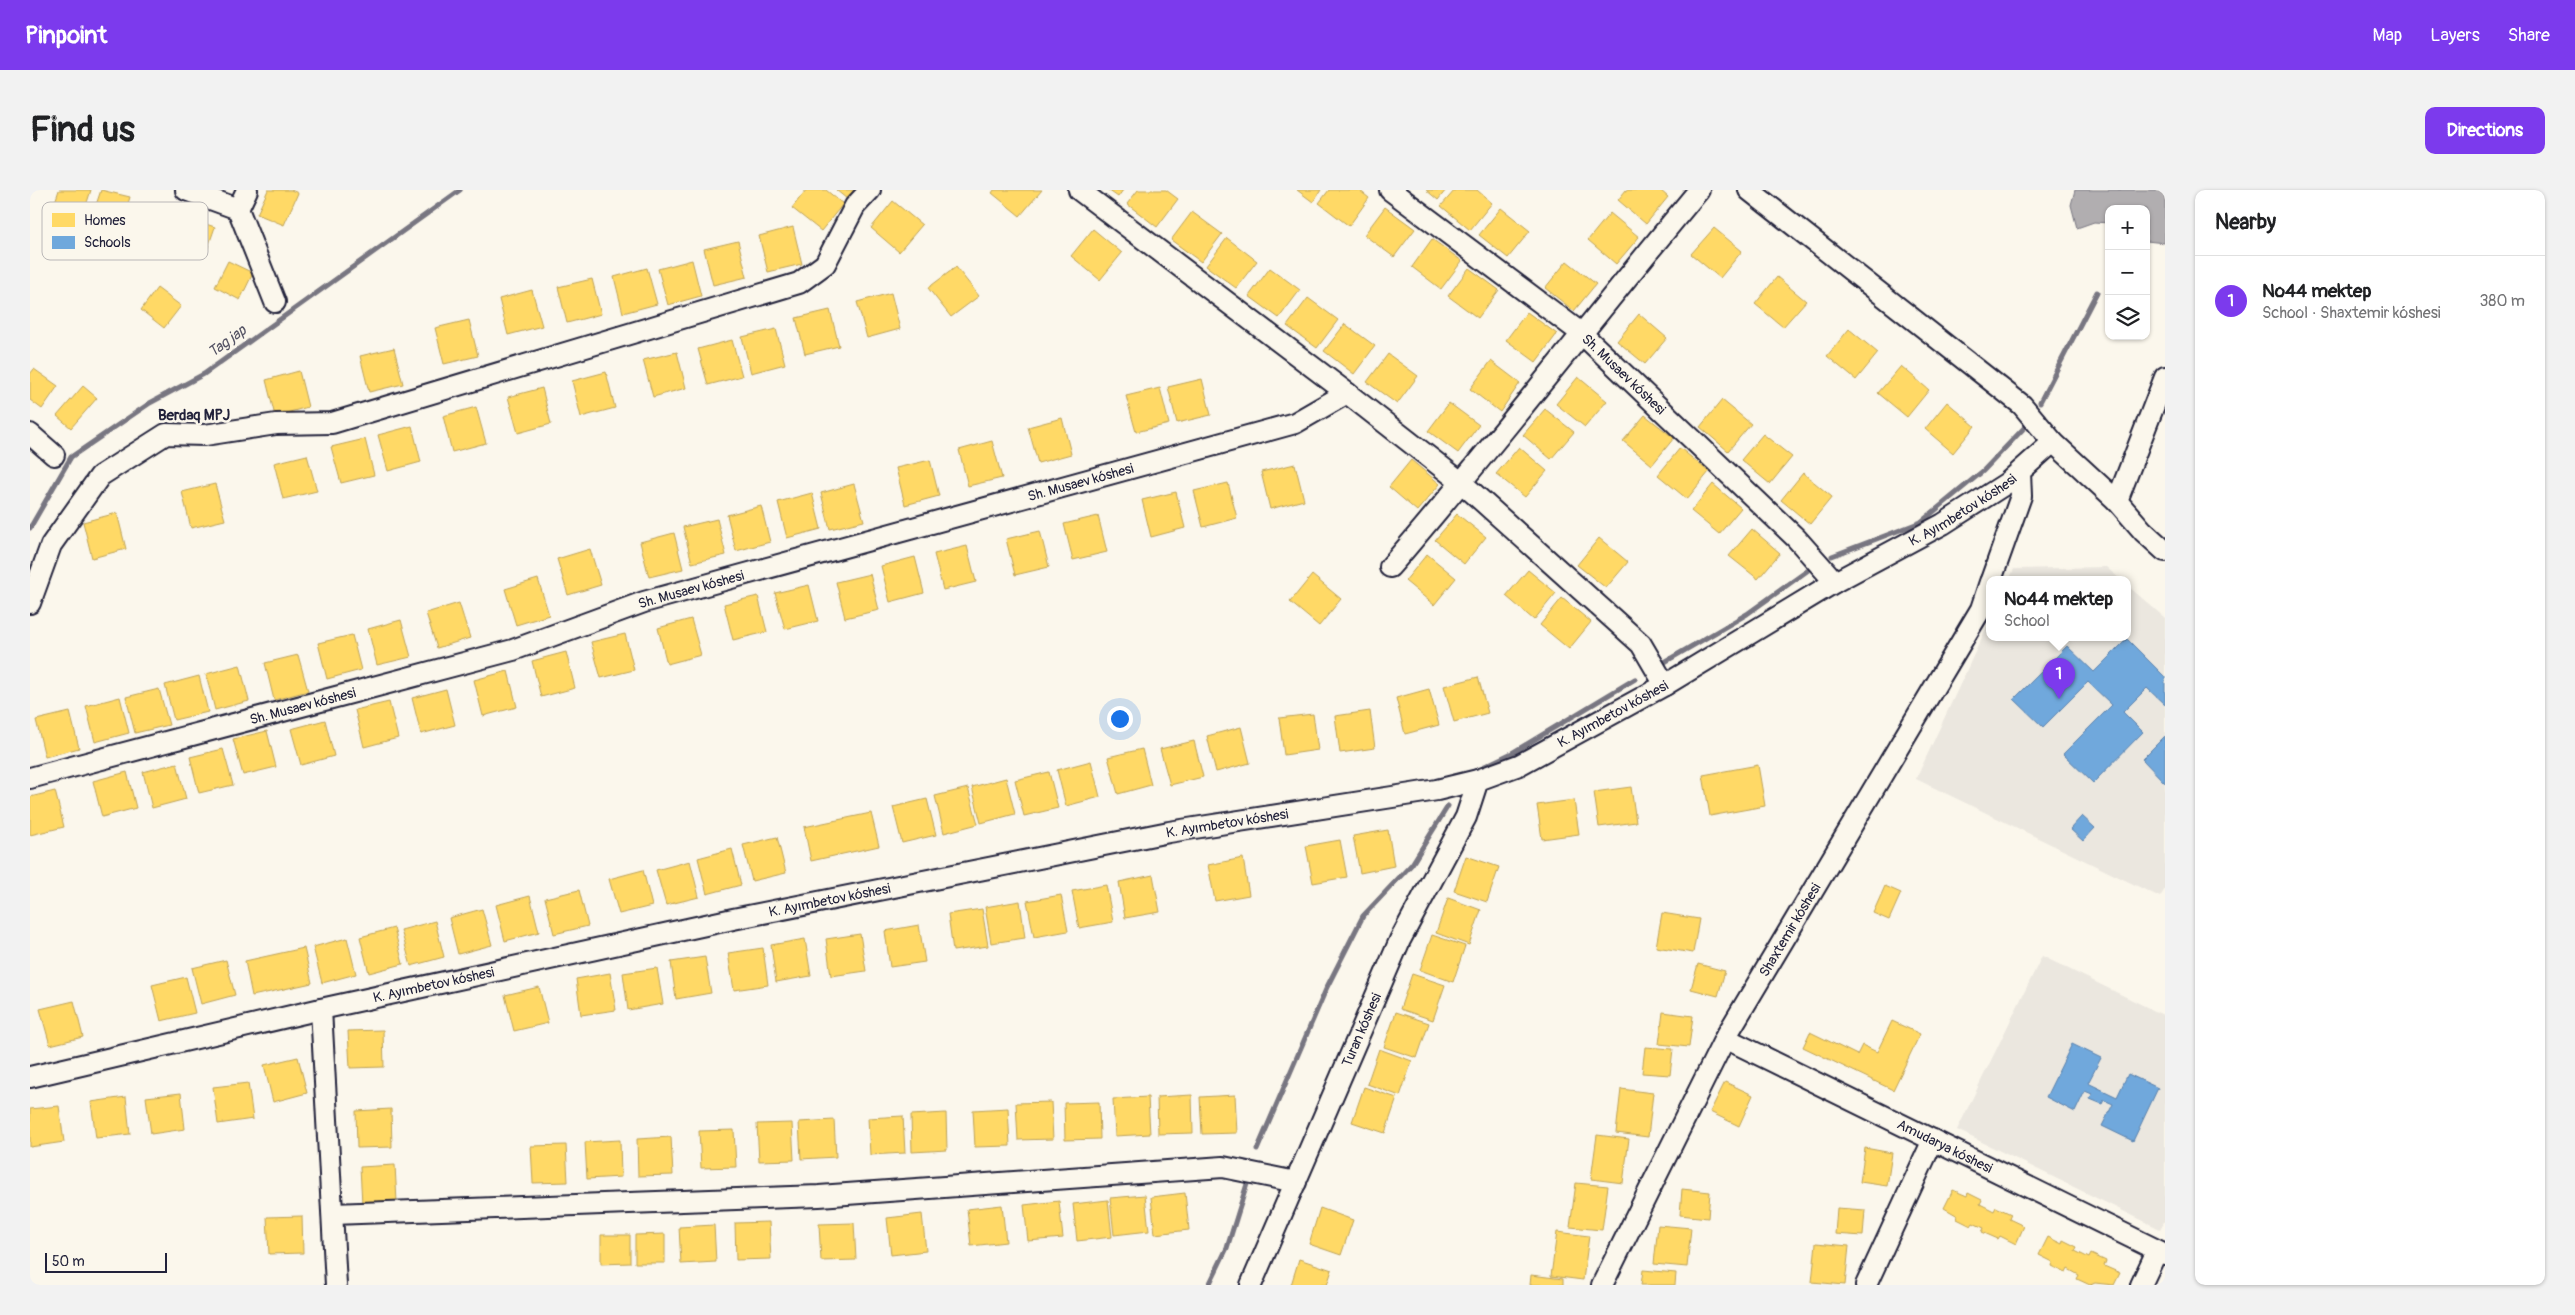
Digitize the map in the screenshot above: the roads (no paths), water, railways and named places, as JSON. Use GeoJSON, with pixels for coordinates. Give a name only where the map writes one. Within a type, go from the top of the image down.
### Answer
{"type":"FeatureCollection","features":[{"type":"Feature","properties":{"kind":"street"},"geometry":{"type":"LineString","coordinates":[[186,190],[238,209]]}},
{"type":"Feature","properties":{"kind":"street"},"geometry":{"type":"LineString","coordinates":[[247,190],[238,209],[275,302]]}},
{"type":"Feature","properties":{"kind":"street"},"geometry":{"type":"LineString","coordinates":[[30,603],[51,545],[100,476],[166,434],[205,436],[276,424],[332,423],[799,283],[825,264],[855,206],[870,190]]}},
{"type":"Feature","properties":{"kind":"street"},"geometry":{"type":"LineString","coordinates":[[1079,190],[1347,393],[1462,483],[1640,644],[1665,685]]}},
{"type":"Feature","properties":{"kind":"street","name":"Sh. Musaev kóshesi"},"geometry":{"type":"LineString","coordinates":[[1390,190],[1580,333],[1796,538],[1835,582]]}},
{"type":"Feature","properties":{"kind":"street"},"geometry":{"type":"LineString","coordinates":[[1390,566],[1462,483],[1580,333],[1699,190]]}},
{"type":"Feature","properties":{"kind":"street"},"geometry":{"type":"LineString","coordinates":[[1749,190],[2022,405],[2054,442],[2117,501],[2143,531],[2165,552]]}},
{"type":"Feature","properties":{"kind":"street"},"geometry":{"type":"LineString","coordinates":[[2117,501],[2165,377]]}},
{"type":"Feature","properties":{"kind":"street","name":"Sh. Musaev kóshesi"},"geometry":{"type":"LineString","coordinates":[[30,778],[513,650],[644,602],[1295,423],[1347,393]]}},
{"type":"Feature","properties":{"kind":"street"},"geometry":{"type":"LineString","coordinates":[[30,434],[54,455]]}},
{"type":"Feature","properties":{"kind":"street","name":"K. Ayımbetov kóshesi"},"geometry":{"type":"LineString","coordinates":[[30,1077],[322,1009],[733,919],[1169,832],[1437,790],[1478,780],[1519,765],[1665,685],[1835,582],[1943,524],[2007,483],[2054,442]]}},
{"type":"Feature","properties":{"kind":"street","name":"Shaxtemir kóshesi"},"geometry":{"type":"LineString","coordinates":[[1993,576],[2022,496],[2020,472]]}},
{"type":"Feature","properties":{"kind":"street","name":"Shaxtemir kóshesi"},"geometry":{"type":"LineString","coordinates":[[1602,1285],[1726,1038],[1980,609],[1986,594]]}},
{"type":"Feature","properties":{"kind":"street","name":"Turan kóshesi"},"geometry":{"type":"LineString","coordinates":[[1251,1285],[1400,940],[1466,817],[1478,780]]}},
{"type":"Feature","properties":{"kind":"street"},"geometry":{"type":"LineString","coordinates":[[322,1009],[336,1285]]}},
{"type":"Feature","properties":{"kind":"street","name":"Amudarya kóshesi"},"geometry":{"type":"LineString","coordinates":[[1726,1038],[2161,1253]]}},
{"type":"Feature","properties":{"kind":"street"},"geometry":{"type":"LineString","coordinates":[[1866,1285],[1933,1140]]}},
{"type":"Feature","properties":{"kind":"street"},"geometry":{"type":"LineString","coordinates":[[333,1214],[819,1196],[1223,1167],[1296,1182]]}},
{"type":"Feature","properties":{"kind":"street"},"geometry":{"type":"LineString","coordinates":[[2141,1285],[2161,1253]]}},
{"type":"Feature","properties":{"kind":"waterway","name":"Tag jap"},"geometry":{"type":"LineString","coordinates":[[30,528],[71,457],[150,403],[204,374],[460,190]]}},
{"type":"Feature","properties":{"kind":"waterway"},"geometry":{"type":"LineString","coordinates":[[2040,402],[2097,292]]}},
{"type":"Feature","properties":{"kind":"waterway"},"geometry":{"type":"LineString","coordinates":[[1832,556],[1921,522],[1983,471],[2024,428]]}},
{"type":"Feature","properties":{"kind":"waterway"},"geometry":{"type":"LineString","coordinates":[[1663,663],[1747,614],[1807,571]]}},
{"type":"Feature","properties":{"kind":"waterway"},"geometry":{"type":"LineString","coordinates":[[1485,766],[1512,753],[1635,679]]}},
{"type":"Feature","properties":{"kind":"waterway"},"geometry":{"type":"LineString","coordinates":[[1257,1150],[1327,987],[1363,916],[1412,864],[1448,806]]}},
{"type":"Feature","properties":{"kind":"waterway"},"geometry":{"type":"LineString","coordinates":[[1209,1285],[1227,1248],[1247,1184]]}},
{"type":"Feature","properties":{"kind":"place","name":"№44 mektep"},"geometry":{"type":"Point","coordinates":[2059,699]}},
{"type":"Feature","properties":{"kind":"district","name":"Berdaq MPJ"},"geometry":{"type":"Point","coordinates":[194,415]}}]}
